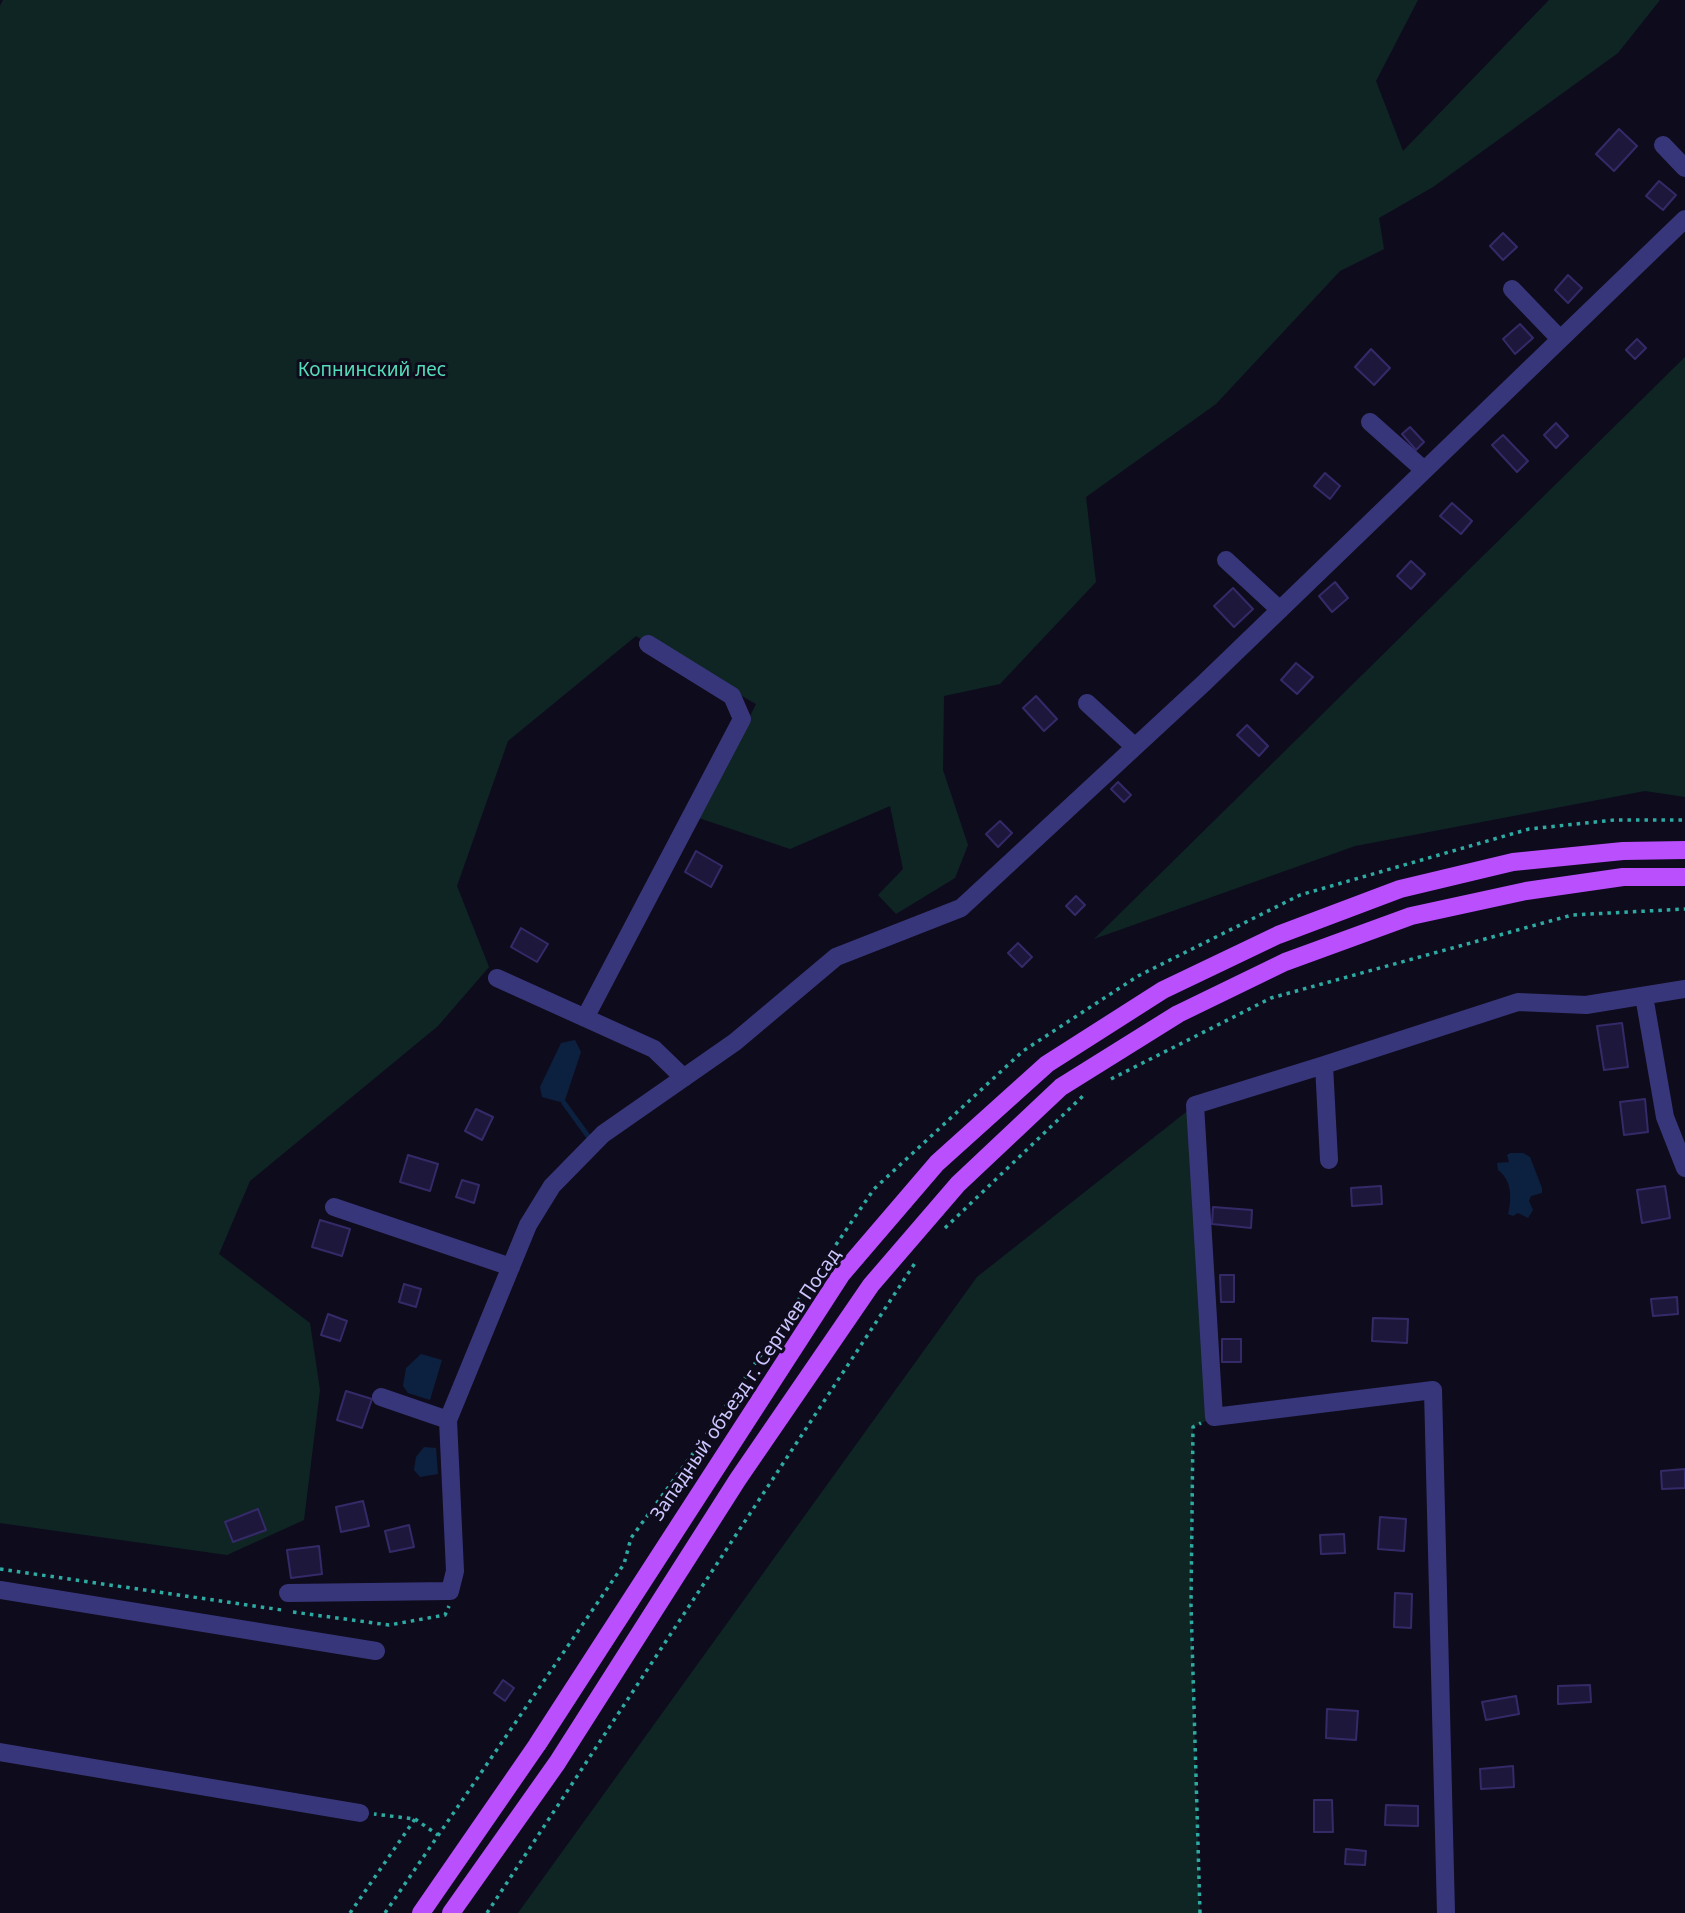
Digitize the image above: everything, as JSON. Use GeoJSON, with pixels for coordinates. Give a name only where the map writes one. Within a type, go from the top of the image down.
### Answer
{"type":"FeatureCollection","features":[{"type":"Feature","properties":{"kind":"main road","name":"Западный объезд г. Сергиев Посад"},"geometry":{"type":"LineString","coordinates":[[421,1913],[537,1745],[841,1275],[937,1163],[1047,1064],[1163,990],[1278,935],[1400,889],[1513,862],[1623,851],[1685,850]]}},
{"type":"Feature","properties":{"kind":"main road"},"geometry":{"type":"LineString","coordinates":[[451,1913],[557,1763],[738,1479],[871,1285],[958,1184],[1061,1087],[1178,1014],[1273,968],[1411,916],[1526,891],[1623,877],[1685,877]]}},
{"type":"Feature","properties":{"kind":"street"},"geometry":{"type":"LineString","coordinates":[[1663,145],[1685,169]]}},
{"type":"Feature","properties":{"kind":"street"},"geometry":{"type":"LineString","coordinates":[[288,1593],[450,1591],[455,1571],[448,1420],[528,1225],[552,1186],[603,1134],[736,1042],[836,957],[961,908],[1279,610],[1685,219]]}},
{"type":"Feature","properties":{"kind":"street"},"geometry":{"type":"LineString","coordinates":[[1512,289],[1560,338]]}},
{"type":"Feature","properties":{"kind":"street"},"geometry":{"type":"LineString","coordinates":[[1370,422],[1424,470]]}},
{"type":"Feature","properties":{"kind":"street"},"geometry":{"type":"LineString","coordinates":[[1226,560],[1279,610]]}},
{"type":"Feature","properties":{"kind":"street"},"geometry":{"type":"LineString","coordinates":[[585,1018],[742,719],[732,696],[648,644]]}},
{"type":"Feature","properties":{"kind":"street"},"geometry":{"type":"LineString","coordinates":[[1087,703],[1135,747]]}},
{"type":"Feature","properties":{"kind":"street"},"geometry":{"type":"LineString","coordinates":[[497,978],[654,1049],[684,1078]]}},
{"type":"Feature","properties":{"kind":"street"},"geometry":{"type":"LineString","coordinates":[[1446,1913],[1433,1390],[1214,1418],[1195,1105],[1489,1009],[1518,1002],[1586,1005],[1685,989]]}},
{"type":"Feature","properties":{"kind":"street"},"geometry":{"type":"LineString","coordinates":[[1644,996],[1665,1117],[1685,1168]]}},
{"type":"Feature","properties":{"kind":"street"},"geometry":{"type":"LineString","coordinates":[[1324,1065],[1329,1160]]}},
{"type":"Feature","properties":{"kind":"street"},"geometry":{"type":"LineString","coordinates":[[334,1207],[511,1267]]}},
{"type":"Feature","properties":{"kind":"street"},"geometry":{"type":"LineString","coordinates":[[381,1397],[448,1420]]}},
{"type":"Feature","properties":{"kind":"street"},"geometry":{"type":"LineString","coordinates":[[0,1590],[376,1651]]}},
{"type":"Feature","properties":{"kind":"street"},"geometry":{"type":"LineString","coordinates":[[0,1752],[360,1812]]}},
{"type":"Feature","properties":{"kind":"path"},"geometry":{"type":"LineString","coordinates":[[385,1913],[624,1564],[631,1538],[700,1444],[874,1189],[1023,1051],[1138,976],[1300,895],[1529,829],[1614,820],[1685,820]]}},
{"type":"Feature","properties":{"kind":"path"},"geometry":{"type":"LineString","coordinates":[[1104,1082],[1271,998],[1572,915],[1685,909]]}},
{"type":"Feature","properties":{"kind":"path"},"geometry":{"type":"LineString","coordinates":[[937,1236],[1092,1088]]}},
{"type":"Feature","properties":{"kind":"path"},"geometry":{"type":"LineString","coordinates":[[487,1913],[919,1257]]}},
{"type":"Feature","properties":{"kind":"path"},"geometry":{"type":"LineString","coordinates":[[1200,1913],[1191,1605],[1193,1427],[1214,1418]]}},
{"type":"Feature","properties":{"kind":"path"},"geometry":{"type":"LineString","coordinates":[[0,1569],[389,1625],[445,1615],[451,1600],[450,1591]]}},
{"type":"Feature","properties":{"kind":"path"},"geometry":{"type":"LineString","coordinates":[[360,1812],[415,1819],[438,1835]]}},
{"type":"Feature","properties":{"kind":"path"},"geometry":{"type":"LineString","coordinates":[[350,1913],[415,1819]]}},
{"type":"Feature","properties":{"kind":"green space","name":"Копнинский лес"},"geometry":{"type":"Polygon","coordinates":[[[3,0],[1418,0],[1376,81],[1403,151],[1549,0],[1660,0],[1618,53],[1433,187],[1379,218],[1384,249],[1340,271],[1216,404],[1086,497],[1096,582],[1000,684],[944,696],[943,770],[968,845],[955,878],[896,914],[878,895],[903,869],[890,806],[790,849],[699,818],[756,704],[636,636],[508,741],[457,886],[489,967],[438,1026],[250,1181],[219,1254],[310,1323],[320,1390],[304,1520],[227,1555],[0,1523],[0,6],[3,0]]]}},
{"type":"Feature","properties":{"kind":"green space"},"geometry":{"type":"Polygon","coordinates":[[[1685,357],[1685,797],[1645,791],[1355,846],[1094,939],[1685,357]]]}},
{"type":"Feature","properties":{"kind":"green space"},"geometry":{"type":"Polygon","coordinates":[[[1195,1105],[1214,1417],[1193,1427],[1191,1605],[1200,1913],[518,1913],[977,1277],[1195,1105]]]}},
{"type":"Feature","properties":{"kind":"water"},"geometry":{"type":"Polygon","coordinates":[[[575,1040],[581,1052],[564,1103],[542,1097],[540,1087],[561,1043],[575,1040]]]}},
{"type":"Feature","properties":{"kind":"water"},"geometry":{"type":"Polygon","coordinates":[[[1523,1153],[1530,1157],[1542,1188],[1542,1193],[1531,1196],[1529,1201],[1533,1210],[1528,1218],[1518,1213],[1513,1216],[1508,1214],[1510,1190],[1503,1174],[1498,1170],[1497,1163],[1509,1162],[1507,1155],[1523,1153]]]}},
{"type":"Feature","properties":{"kind":"water"},"geometry":{"type":"Polygon","coordinates":[[[421,1354],[442,1360],[430,1400],[408,1393],[403,1386],[406,1368],[421,1354]]]}},
{"type":"Feature","properties":{"kind":"water"},"geometry":{"type":"Polygon","coordinates":[[[424,1447],[436,1448],[438,1474],[420,1477],[414,1470],[416,1457],[424,1447]]]}},
{"type":"Feature","properties":{"kind":"building"},"geometry":{"type":"Polygon","coordinates":[[[1619,129],[1637,146],[1614,171],[1596,154],[1619,129]]]}},
{"type":"Feature","properties":{"kind":"building"},"geometry":{"type":"Polygon","coordinates":[[[1659,181],[1676,195],[1663,210],[1646,196],[1659,181]]]}},
{"type":"Feature","properties":{"kind":"building"},"geometry":{"type":"Polygon","coordinates":[[[1503,233],[1517,247],[1503,260],[1490,246],[1503,233]]]}},
{"type":"Feature","properties":{"kind":"building"},"geometry":{"type":"Polygon","coordinates":[[[1568,275],[1582,288],[1568,303],[1555,290],[1568,275]]]}},
{"type":"Feature","properties":{"kind":"building"},"geometry":{"type":"Polygon","coordinates":[[[1520,324],[1533,338],[1515,354],[1503,339],[1520,324]]]}},
{"type":"Feature","properties":{"kind":"building"},"geometry":{"type":"Polygon","coordinates":[[[1637,339],[1646,348],[1635,359],[1626,350],[1637,339]]]}},
{"type":"Feature","properties":{"kind":"building"},"geometry":{"type":"Polygon","coordinates":[[[1371,349],[1390,368],[1374,385],[1355,367],[1371,349]]]}},
{"type":"Feature","properties":{"kind":"building"},"geometry":{"type":"Polygon","coordinates":[[[1556,423],[1568,436],[1556,448],[1544,435],[1556,423]]]}},
{"type":"Feature","properties":{"kind":"building"},"geometry":{"type":"Polygon","coordinates":[[[1410,427],[1424,442],[1416,450],[1402,434],[1410,427]]]}},
{"type":"Feature","properties":{"kind":"building"},"geometry":{"type":"Polygon","coordinates":[[[1503,435],[1528,461],[1517,472],[1492,445],[1503,435]]]}},
{"type":"Feature","properties":{"kind":"building"},"geometry":{"type":"Polygon","coordinates":[[[1325,473],[1340,486],[1330,499],[1314,486],[1325,473]]]}},
{"type":"Feature","properties":{"kind":"building"},"geometry":{"type":"Polygon","coordinates":[[[1452,503],[1472,521],[1461,534],[1440,516],[1452,503]]]}},
{"type":"Feature","properties":{"kind":"building"},"geometry":{"type":"Polygon","coordinates":[[[1411,561],[1425,574],[1411,589],[1397,576],[1411,561]]]}},
{"type":"Feature","properties":{"kind":"building"},"geometry":{"type":"Polygon","coordinates":[[[1335,582],[1348,598],[1332,612],[1319,596],[1335,582]]]}},
{"type":"Feature","properties":{"kind":"building"},"geometry":{"type":"Polygon","coordinates":[[[1233,588],[1253,609],[1234,627],[1214,606],[1233,588]]]}},
{"type":"Feature","properties":{"kind":"building"},"geometry":{"type":"Polygon","coordinates":[[[1296,663],[1313,677],[1297,694],[1281,680],[1296,663]]]}},
{"type":"Feature","properties":{"kind":"building"},"geometry":{"type":"Polygon","coordinates":[[[1036,696],[1057,719],[1044,731],[1023,708],[1036,696]]]}},
{"type":"Feature","properties":{"kind":"building"},"geometry":{"type":"Polygon","coordinates":[[[1247,725],[1268,746],[1259,756],[1237,735],[1247,725]]]}},
{"type":"Feature","properties":{"kind":"building"},"geometry":{"type":"Polygon","coordinates":[[[1118,782],[1131,795],[1124,802],[1111,789],[1118,782]]]}},
{"type":"Feature","properties":{"kind":"building"},"geometry":{"type":"Polygon","coordinates":[[[1000,821],[1012,833],[998,847],[986,834],[1000,821]]]}},
{"type":"Feature","properties":{"kind":"building"},"geometry":{"type":"Polygon","coordinates":[[[696,851],[722,866],[711,887],[685,872],[696,851]]]}},
{"type":"Feature","properties":{"kind":"building"},"geometry":{"type":"Polygon","coordinates":[[[1076,896],[1085,905],[1075,915],[1066,906],[1076,896]]]}},
{"type":"Feature","properties":{"kind":"building"},"geometry":{"type":"Polygon","coordinates":[[[521,928],[548,944],[537,962],[511,947],[521,928]]]}},
{"type":"Feature","properties":{"kind":"building"},"geometry":{"type":"Polygon","coordinates":[[[1018,943],[1032,957],[1022,967],[1008,953],[1018,943]]]}},
{"type":"Feature","properties":{"kind":"building"},"geometry":{"type":"Polygon","coordinates":[[[1622,1023],[1628,1067],[1604,1070],[1597,1026],[1622,1023]]]}},
{"type":"Feature","properties":{"kind":"building"},"geometry":{"type":"Polygon","coordinates":[[[1645,1099],[1648,1132],[1624,1135],[1620,1102],[1645,1099]]]}},
{"type":"Feature","properties":{"kind":"building"},"geometry":{"type":"Polygon","coordinates":[[[476,1109],[493,1117],[482,1140],[465,1131],[476,1109]]]}},
{"type":"Feature","properties":{"kind":"building"},"geometry":{"type":"Polygon","coordinates":[[[408,1155],[438,1164],[430,1191],[400,1182],[408,1155]]]}},
{"type":"Feature","properties":{"kind":"building"},"geometry":{"type":"Polygon","coordinates":[[[462,1180],[479,1185],[474,1203],[456,1197],[462,1180]]]}},
{"type":"Feature","properties":{"kind":"building"},"geometry":{"type":"Polygon","coordinates":[[[1381,1186],[1382,1204],[1352,1206],[1351,1188],[1381,1186]]]}},
{"type":"Feature","properties":{"kind":"building"},"geometry":{"type":"Polygon","coordinates":[[[1665,1186],[1670,1218],[1642,1223],[1637,1190],[1665,1186]]]}},
{"type":"Feature","properties":{"kind":"building"},"geometry":{"type":"Polygon","coordinates":[[[1213,1207],[1252,1210],[1251,1228],[1212,1224],[1213,1207]]]}},
{"type":"Feature","properties":{"kind":"building"},"geometry":{"type":"Polygon","coordinates":[[[320,1220],[350,1229],[342,1256],[312,1247],[320,1220]]]}},
{"type":"Feature","properties":{"kind":"building"},"geometry":{"type":"Polygon","coordinates":[[[1220,1275],[1234,1275],[1234,1302],[1221,1302],[1220,1275]]]}},
{"type":"Feature","properties":{"kind":"building"},"geometry":{"type":"Polygon","coordinates":[[[404,1284],[421,1289],[416,1307],[399,1302],[404,1284]]]}},
{"type":"Feature","properties":{"kind":"building"},"geometry":{"type":"Polygon","coordinates":[[[1677,1297],[1678,1314],[1653,1316],[1651,1299],[1677,1297]]]}},
{"type":"Feature","properties":{"kind":"building"},"geometry":{"type":"Polygon","coordinates":[[[328,1314],[347,1321],[340,1341],[321,1335],[328,1314]]]}},
{"type":"Feature","properties":{"kind":"building"},"geometry":{"type":"Polygon","coordinates":[[[1373,1318],[1408,1319],[1407,1343],[1372,1341],[1373,1318]]]}},
{"type":"Feature","properties":{"kind":"building"},"geometry":{"type":"Polygon","coordinates":[[[1222,1339],[1241,1339],[1241,1362],[1222,1362],[1222,1339]]]}},
{"type":"Feature","properties":{"kind":"building"},"geometry":{"type":"Polygon","coordinates":[[[346,1391],[372,1399],[362,1428],[337,1420],[346,1391]]]}},
{"type":"Feature","properties":{"kind":"building"},"geometry":{"type":"Polygon","coordinates":[[[1685,1469],[1685,1488],[1662,1489],[1661,1471],[1685,1469]]]}},
{"type":"Feature","properties":{"kind":"building"},"geometry":{"type":"Polygon","coordinates":[[[363,1501],[369,1526],[341,1532],[336,1507],[363,1501]]]}},
{"type":"Feature","properties":{"kind":"building"},"geometry":{"type":"Polygon","coordinates":[[[258,1509],[266,1530],[233,1542],[225,1522],[258,1509]]]}},
{"type":"Feature","properties":{"kind":"building"},"geometry":{"type":"Polygon","coordinates":[[[1380,1517],[1406,1519],[1404,1551],[1378,1549],[1380,1517]]]}},
{"type":"Feature","properties":{"kind":"building"},"geometry":{"type":"Polygon","coordinates":[[[409,1525],[414,1547],[390,1552],[385,1531],[409,1525]]]}},
{"type":"Feature","properties":{"kind":"building"},"geometry":{"type":"Polygon","coordinates":[[[1344,1534],[1345,1553],[1321,1554],[1320,1535],[1344,1534]]]}},
{"type":"Feature","properties":{"kind":"building"},"geometry":{"type":"Polygon","coordinates":[[[319,1546],[322,1574],[291,1578],[287,1550],[319,1546]]]}},
{"type":"Feature","properties":{"kind":"building"},"geometry":{"type":"Polygon","coordinates":[[[1395,1593],[1412,1594],[1411,1628],[1394,1627],[1395,1593]]]}},
{"type":"Feature","properties":{"kind":"building"},"geometry":{"type":"Polygon","coordinates":[[[503,1680],[514,1688],[505,1701],[494,1693],[503,1680]]]}},
{"type":"Feature","properties":{"kind":"building"},"geometry":{"type":"Polygon","coordinates":[[[1590,1685],[1591,1702],[1558,1704],[1558,1686],[1590,1685]]]}},
{"type":"Feature","properties":{"kind":"building"},"geometry":{"type":"Polygon","coordinates":[[[1516,1696],[1519,1714],[1486,1720],[1482,1702],[1516,1696]]]}},
{"type":"Feature","properties":{"kind":"building"},"geometry":{"type":"Polygon","coordinates":[[[1327,1709],[1358,1711],[1356,1740],[1326,1738],[1327,1709]]]}},
{"type":"Feature","properties":{"kind":"building"},"geometry":{"type":"Polygon","coordinates":[[[1513,1766],[1514,1787],[1481,1789],[1480,1769],[1513,1766]]]}},
{"type":"Feature","properties":{"kind":"building"},"geometry":{"type":"Polygon","coordinates":[[[1314,1800],[1332,1800],[1333,1832],[1314,1832],[1314,1800]]]}},
{"type":"Feature","properties":{"kind":"building"},"geometry":{"type":"Polygon","coordinates":[[[1386,1805],[1418,1806],[1418,1826],[1385,1825],[1386,1805]]]}},
{"type":"Feature","properties":{"kind":"building"},"geometry":{"type":"Polygon","coordinates":[[[1346,1849],[1366,1851],[1365,1865],[1345,1864],[1346,1849]]]}},
{"type":"Feature","properties":{"kind":"waterway"},"geometry":{"type":"LineString","coordinates":[[564,1103],[588,1136]]}}]}
